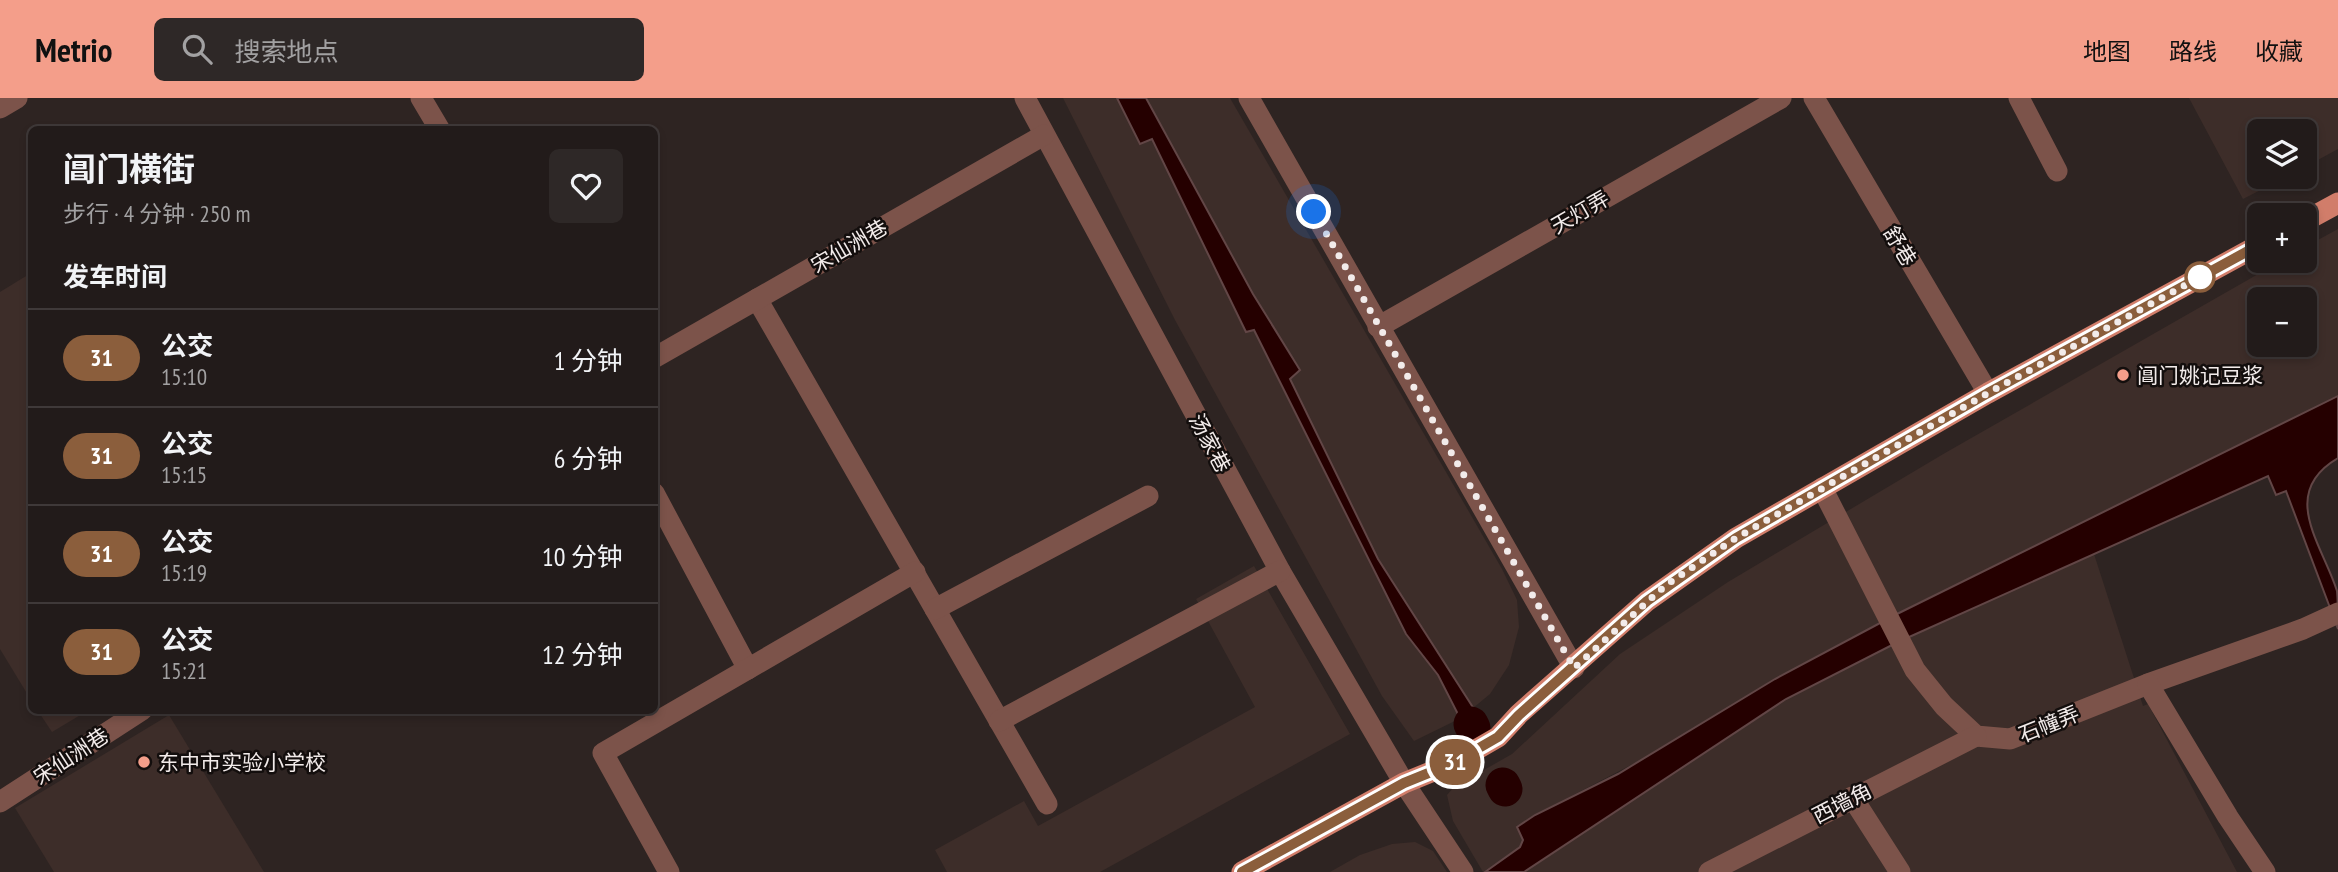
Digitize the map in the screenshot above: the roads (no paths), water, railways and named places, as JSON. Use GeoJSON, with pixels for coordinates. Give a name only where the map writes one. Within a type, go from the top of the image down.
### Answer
{"type":"FeatureCollection","features":[{"type":"Feature","properties":{"kind":"main road"},"geometry":{"type":"LineString","coordinates":[[2317,214],[2338,203]]}},
{"type":"Feature","properties":{"kind":"main road"},"geometry":{"type":"LineString","coordinates":[[1242,872],[1404,783],[1453,763],[1498,737],[1519,715],[1666,585],[1728,543],[1988,393],[2247,253]]}},
{"type":"Feature","properties":{"kind":"street"},"geometry":{"type":"LineString","coordinates":[[0,108],[17,98]]}},
{"type":"Feature","properties":{"kind":"street"},"geometry":{"type":"LineString","coordinates":[[421,98],[437,126]]}},
{"type":"Feature","properties":{"kind":"street","name":"汤家巷"},"geometry":{"type":"LineString","coordinates":[[1025,98],[1280,571],[1404,783],[1463,872]]}},
{"type":"Feature","properties":{"kind":"street"},"geometry":{"type":"LineString","coordinates":[[1249,98],[1574,668]]}},
{"type":"Feature","properties":{"kind":"street","name":"天灯弄"},"geometry":{"type":"LineString","coordinates":[[1378,327],[1781,98]]}},
{"type":"Feature","properties":{"kind":"street","name":"舒巷"},"geometry":{"type":"LineString","coordinates":[[1814,98],[1988,393]]}},
{"type":"Feature","properties":{"kind":"street"},"geometry":{"type":"LineString","coordinates":[[2019,98],[2057,171]]}},
{"type":"Feature","properties":{"kind":"street","name":"宋仙洲巷"},"geometry":{"type":"LineString","coordinates":[[658,356],[1044,135]]}},
{"type":"Feature","properties":{"kind":"street"},"geometry":{"type":"LineString","coordinates":[[757,299],[1047,804]]}},
{"type":"Feature","properties":{"kind":"street"},"geometry":{"type":"LineString","coordinates":[[1822,488],[1915,670],[1944,706],[1976,736]]}},
{"type":"Feature","properties":{"kind":"street"},"geometry":{"type":"LineString","coordinates":[[935,609],[1149,496]]}},
{"type":"Feature","properties":{"kind":"street"},"geometry":{"type":"LineString","coordinates":[[658,500],[748,669]]}},
{"type":"Feature","properties":{"kind":"street"},"geometry":{"type":"LineString","coordinates":[[999,721],[1280,571]]}},
{"type":"Feature","properties":{"kind":"street"},"geometry":{"type":"LineString","coordinates":[[670,872],[603,753],[915,572]]}},
{"type":"Feature","properties":{"kind":"street","name":"石幢弄"},"geometry":{"type":"LineString","coordinates":[[1976,736],[2010,739],[2148,684],[2303,629],[2338,612]]}},
{"type":"Feature","properties":{"kind":"street"},"geometry":{"type":"LineString","coordinates":[[2148,684],[2264,872]]}},
{"type":"Feature","properties":{"kind":"street","name":"宋仙洲巷"},"geometry":{"type":"LineString","coordinates":[[0,802],[136,714]]}},
{"type":"Feature","properties":{"kind":"street","name":"西墙角"},"geometry":{"type":"LineString","coordinates":[[1709,872],[1976,736]]}},
{"type":"Feature","properties":{"kind":"street"},"geometry":{"type":"LineString","coordinates":[[1852,797],[1900,872]]}},
{"type":"Feature","properties":{"kind":"waterway"},"geometry":{"type":"LineString","coordinates":[[1471,724],[1473,728]]}},
{"type":"Feature","properties":{"kind":"waterway"},"geometry":{"type":"LineString","coordinates":[[1503,785],[1505,789]]}},
{"type":"Feature","properties":{"kind":"place","name":"阊门姚记豆浆"},"geometry":{"type":"Point","coordinates":[2123,375]}},
{"type":"Feature","properties":{"kind":"place","name":"东中市实验小学校"},"geometry":{"type":"Point","coordinates":[144,762]}}]}
